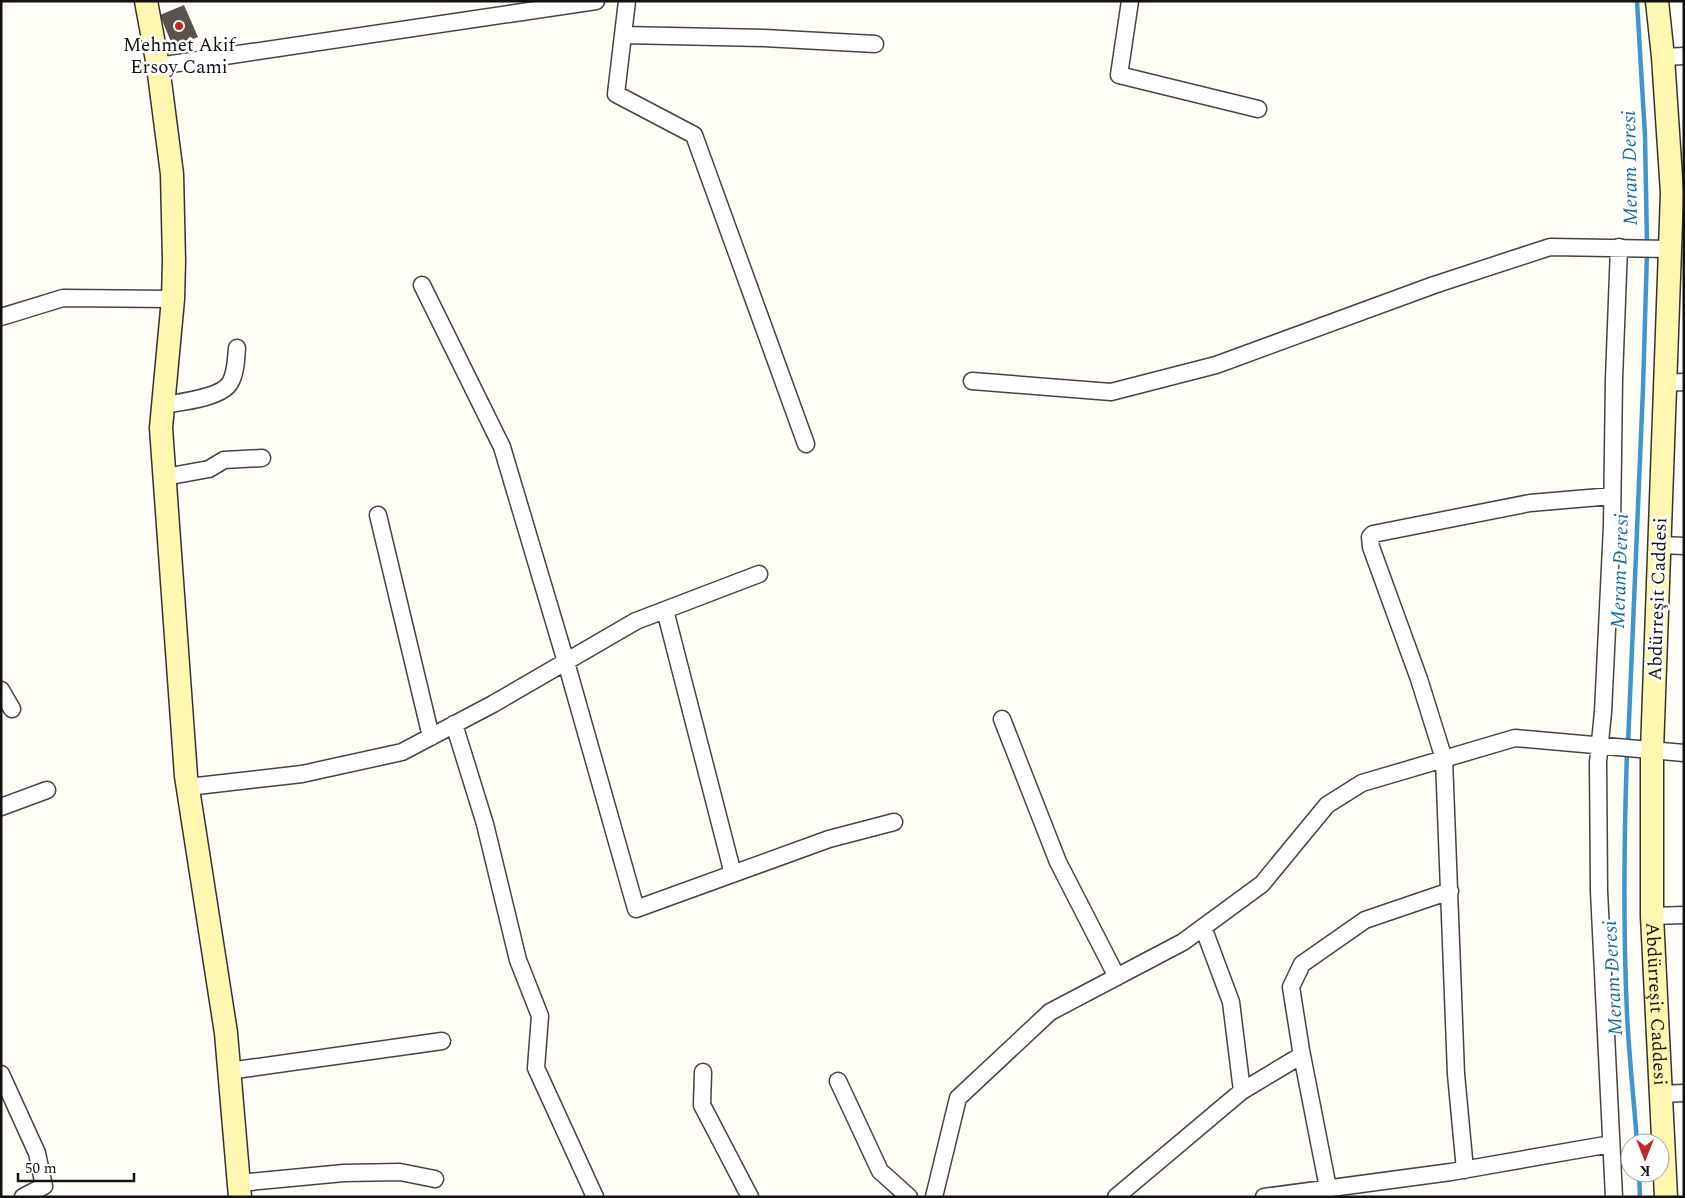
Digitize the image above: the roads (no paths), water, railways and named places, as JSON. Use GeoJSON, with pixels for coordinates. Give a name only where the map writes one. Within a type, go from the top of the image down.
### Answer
{"type":"FeatureCollection","features":[{"type":"Feature","properties":{"kind":"main road"},"geometry":{"type":"LineString","coordinates":[[146,1],[158,66],[172,174],[173,298],[161,428],[188,788],[226,1033],[239,1190]]}},
{"type":"Feature","properties":{"kind":"main road","name":"Abdürreşit Caddesi"},"geometry":{"type":"LineString","coordinates":[[1657,1],[1674,56],[1678,193],[1664,249],[1674,383],[1660,545],[1646,750],[1666,1197]]}},
{"type":"Feature","properties":{"kind":"street"},"geometry":{"type":"LineString","coordinates":[[158,66],[596,1]]}},
{"type":"Feature","properties":{"kind":"street"},"geometry":{"type":"LineString","coordinates":[[627,1],[616,94],[694,135],[806,444]]}},
{"type":"Feature","properties":{"kind":"street"},"geometry":{"type":"LineString","coordinates":[[1130,1],[1120,75],[1258,109]]}},
{"type":"Feature","properties":{"kind":"street"},"geometry":{"type":"LineString","coordinates":[[623,35],[764,38],[875,44]]}},
{"type":"Feature","properties":{"kind":"street"},"geometry":{"type":"LineString","coordinates":[[972,381],[1111,392],[1216,366],[1434,285],[1550,247],[1664,249]]}},
{"type":"Feature","properties":{"kind":"street"},"geometry":{"type":"LineString","coordinates":[[1614,1197],[1598,891],[1598,762],[1603,712],[1612,496],[1614,379],[1626,248]]}},
{"type":"Feature","properties":{"kind":"street"},"geometry":{"type":"LineString","coordinates":[[422,285],[502,447],[566,662],[636,909],[829,840],[894,822]]}},
{"type":"Feature","properties":{"kind":"street"},"geometry":{"type":"LineString","coordinates":[[1,317],[63,298],[173,298]]}},
{"type":"Feature","properties":{"kind":"street"},"geometry":{"type":"LineString","coordinates":[[164,405],[210,396],[229,384],[233,375],[236,348]]}},
{"type":"Feature","properties":{"kind":"street"},"geometry":{"type":"LineString","coordinates":[[165,477],[209,469],[224,460],[262,458]]}},
{"type":"Feature","properties":{"kind":"street"},"geometry":{"type":"LineString","coordinates":[[1465,1170],[1456,1074],[1444,759],[1419,679],[1371,547],[1370,537],[1373,534],[1530,503],[1612,496]]}},
{"type":"Feature","properties":{"kind":"street"},"geometry":{"type":"LineString","coordinates":[[378,516],[431,737]]}},
{"type":"Feature","properties":{"kind":"street"},"geometry":{"type":"LineString","coordinates":[[1660,545],[1684,546]]}},
{"type":"Feature","properties":{"kind":"street"},"geometry":{"type":"LineString","coordinates":[[188,788],[302,774],[402,752],[566,662],[636,621],[759,574]]}},
{"type":"Feature","properties":{"kind":"street"},"geometry":{"type":"LineString","coordinates":[[664,610],[732,874]]}},
{"type":"Feature","properties":{"kind":"street"},"geometry":{"type":"LineString","coordinates":[[1,690],[12,709]]}},
{"type":"Feature","properties":{"kind":"street"},"geometry":{"type":"LineString","coordinates":[[1002,719],[1058,862],[1117,977]]}},
{"type":"Feature","properties":{"kind":"street"},"geometry":{"type":"LineString","coordinates":[[454,724],[485,824],[518,960],[540,1016],[536,1068],[595,1197]]}},
{"type":"Feature","properties":{"kind":"street"},"geometry":{"type":"LineString","coordinates":[[934,1197],[958,1098],[1050,1012],[1183,942],[1262,884],[1327,806],[1362,783],[1515,738],[1684,753]]}},
{"type":"Feature","properties":{"kind":"street"},"geometry":{"type":"LineString","coordinates":[[1,807],[46,790]]}},
{"type":"Feature","properties":{"kind":"street"},"geometry":{"type":"LineString","coordinates":[[1328,1188],[1291,987],[1302,964],[1365,920],[1450,891]]}},
{"type":"Feature","properties":{"kind":"street"},"geometry":{"type":"LineString","coordinates":[[1652,916],[1684,915]]}},
{"type":"Feature","properties":{"kind":"street"},"geometry":{"type":"LineString","coordinates":[[1203,928],[1231,1002],[1242,1091]]}},
{"type":"Feature","properties":{"kind":"street"},"geometry":{"type":"LineString","coordinates":[[229,1071],[442,1042]]}},
{"type":"Feature","properties":{"kind":"street"},"geometry":{"type":"LineString","coordinates":[[1116,1197],[1242,1091],[1302,1055]]}},
{"type":"Feature","properties":{"kind":"street"},"geometry":{"type":"LineString","coordinates":[[703,1072],[702,1104],[750,1197]]}},
{"type":"Feature","properties":{"kind":"street"},"geometry":{"type":"LineString","coordinates":[[1,1074],[37,1153],[44,1186],[23,1197]]}},
{"type":"Feature","properties":{"kind":"street"},"geometry":{"type":"LineString","coordinates":[[838,1081],[880,1171],[909,1197]]}},
{"type":"Feature","properties":{"kind":"street"},"geometry":{"type":"LineString","coordinates":[[1660,1094],[1684,1093]]}},
{"type":"Feature","properties":{"kind":"street"},"geometry":{"type":"LineString","coordinates":[[1264,1197],[1465,1170],[1611,1144]]}},
{"type":"Feature","properties":{"kind":"street"},"geometry":{"type":"LineString","coordinates":[[239,1190],[344,1173],[400,1172],[435,1179]]}},
{"type":"Feature","properties":{"kind":"waterway","name":"Meram Deresi"},"geometry":{"type":"LineString","coordinates":[[1637,1],[1645,136],[1647,245]]}},
{"type":"Feature","properties":{"kind":"waterway","name":"Meram Deresi"},"geometry":{"type":"LineString","coordinates":[[1628,744],[1647,252]]}},
{"type":"Feature","properties":{"kind":"waterway","name":"Meram Deresi"},"geometry":{"type":"LineString","coordinates":[[1627,752],[1625,949],[1628,1030],[1636,1133]]}},
{"type":"Feature","properties":{"kind":"waterway","name":"Meram Deresi"},"geometry":{"type":"LineString","coordinates":[[1639,1183],[1640,1197]]}},
{"type":"Feature","properties":{"kind":"place","name":"Mehmet Akif Ersoy Cami"},"geometry":{"type":"Point","coordinates":[179,26]}}]}
